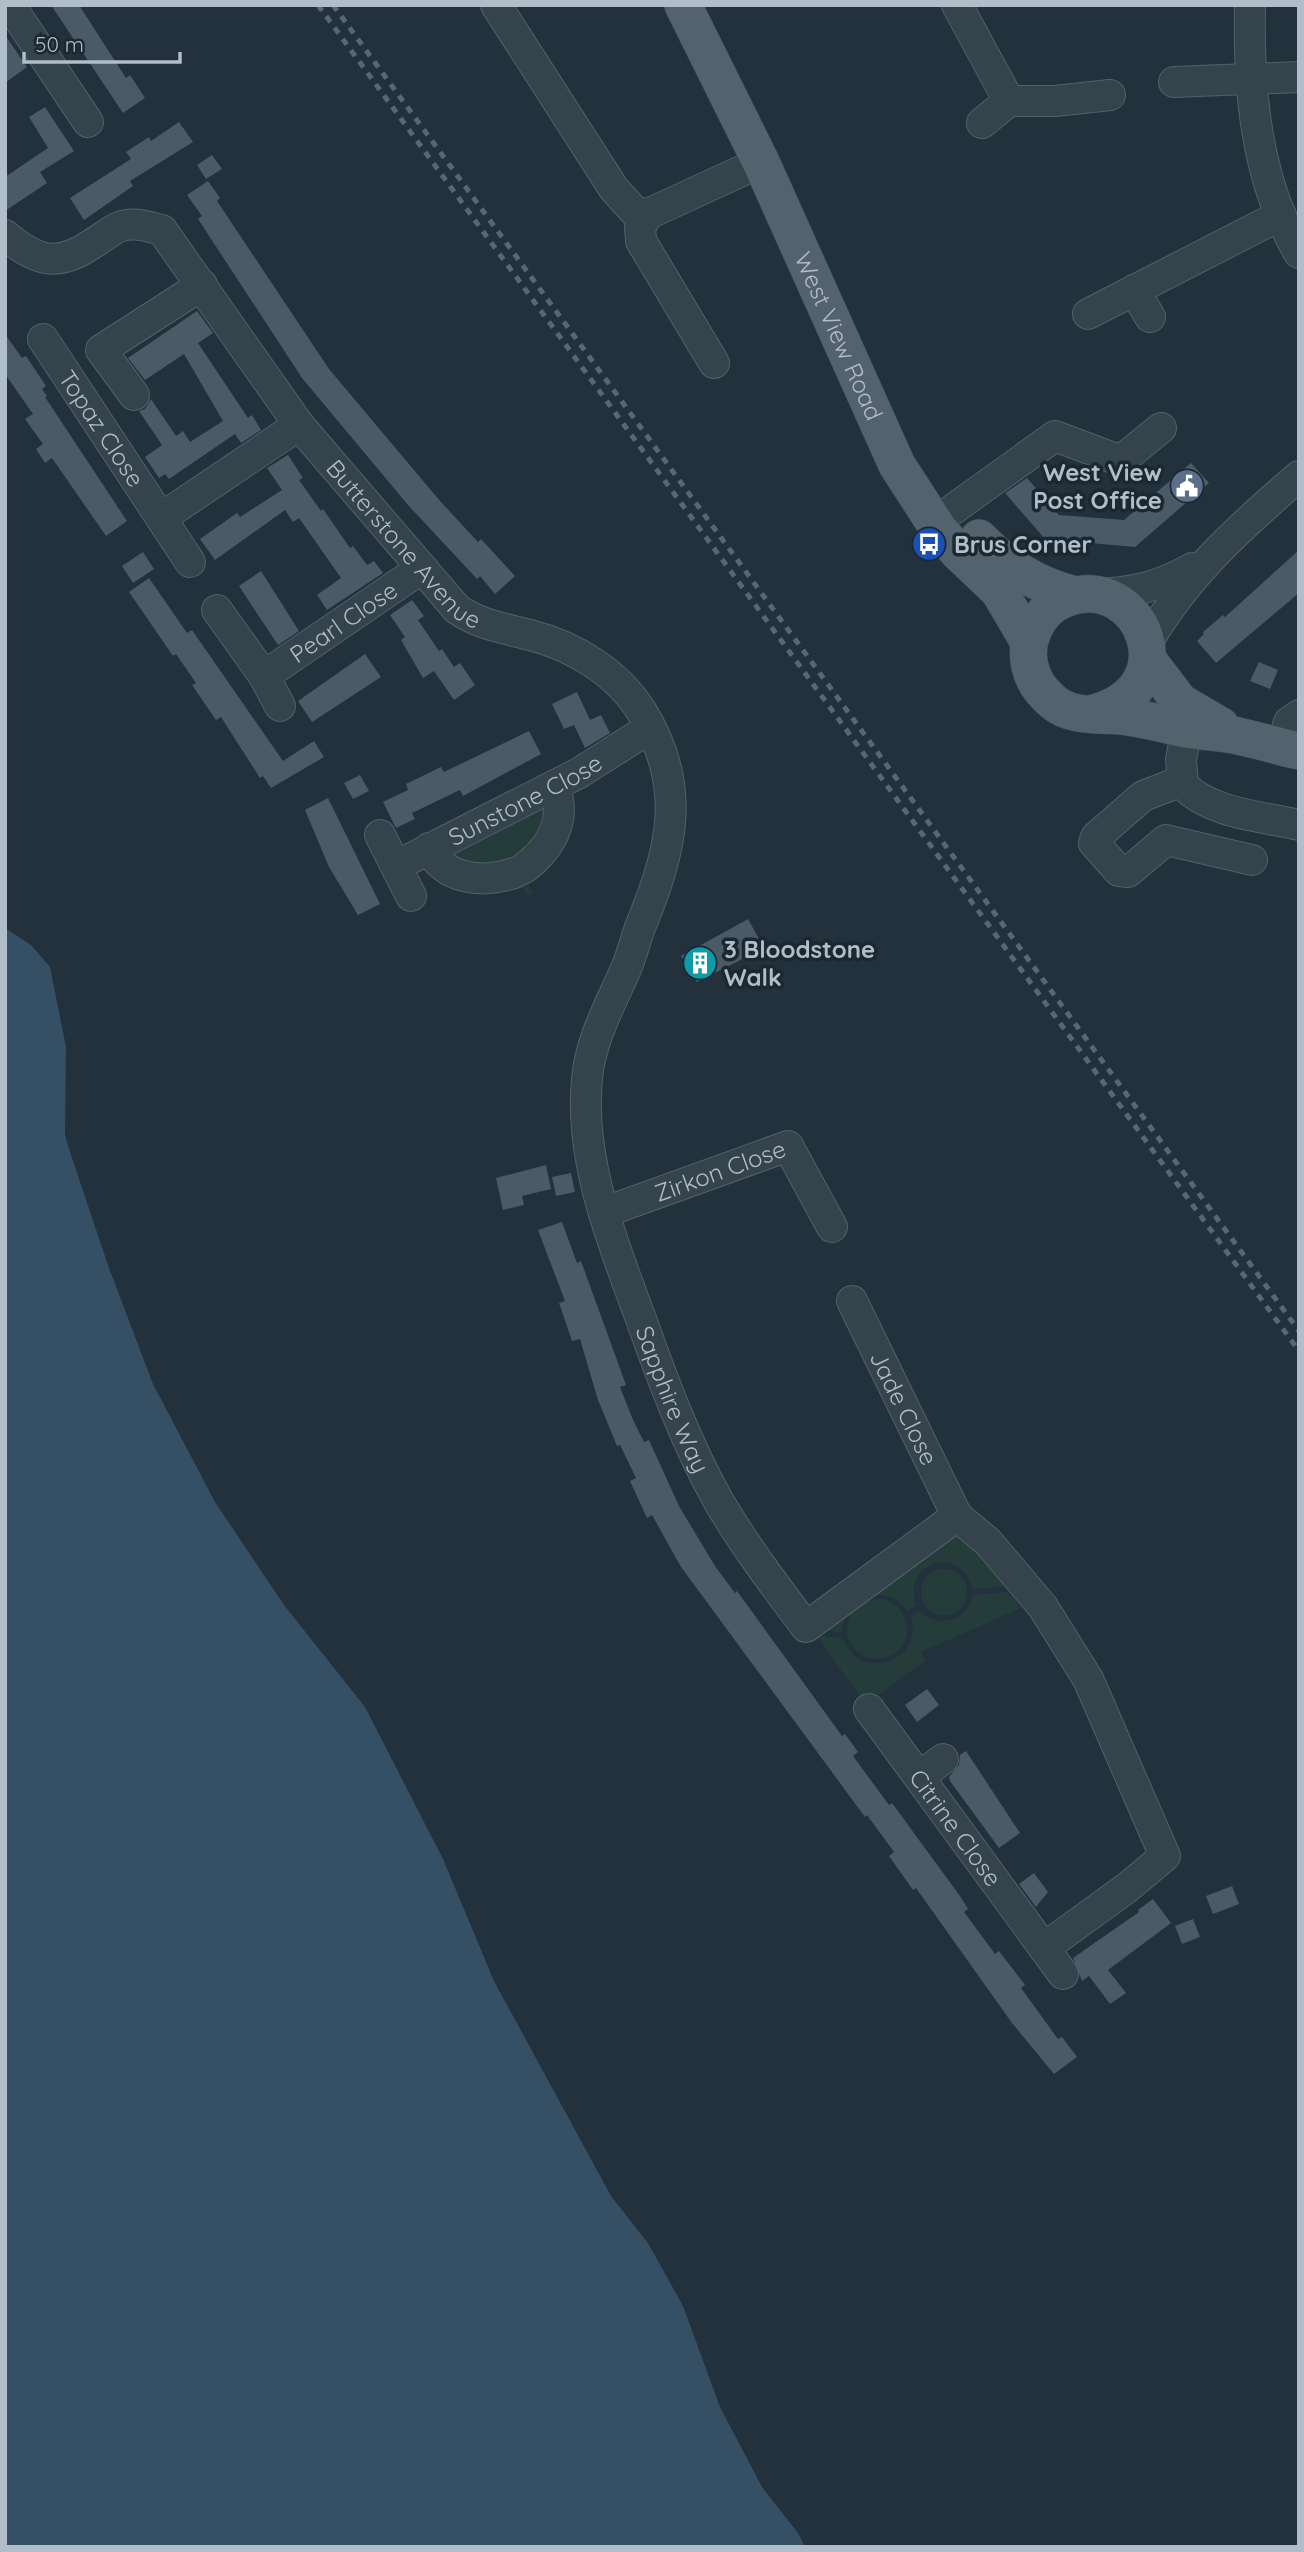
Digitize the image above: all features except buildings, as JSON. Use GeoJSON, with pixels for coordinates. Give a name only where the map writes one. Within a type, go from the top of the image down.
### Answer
{"type":"FeatureCollection","features":[{"type":"Feature","properties":{"kind":"main road","name":"West View Road"},"geometry":{"type":"LineString","coordinates":[[683,5],[761,162],[897,465],[939,530],[959,553],[999,590],[1029,642],[1029,666],[1037,686],[1053,702],[1069,711],[1189,719],[1290,749]]}},
{"type":"Feature","properties":{"kind":"main road","name":"West View Road"},"geometry":{"type":"LineString","coordinates":[[702,5],[776,145],[910,441],[952,510],[1015,571],[1050,589],[1106,597],[1129,610],[1167,688],[1189,719]]}},
{"type":"Feature","properties":{"kind":"main road"},"geometry":{"type":"LineString","coordinates":[[1029,642],[1043,614],[1059,601],[1082,595]]}},
{"type":"Feature","properties":{"kind":"main road"},"geometry":{"type":"LineString","coordinates":[[1090,714],[1112,708],[1130,696],[1141,682],[1147,651]]}},
{"type":"Feature","properties":{"kind":"street"},"geometry":{"type":"LineString","coordinates":[[496,5],[625,204],[635,212],[648,214],[761,162]]}},
{"type":"Feature","properties":{"kind":"street"},"geometry":{"type":"LineString","coordinates":[[957,5],[1009,101]]}},
{"type":"Feature","properties":{"kind":"street"},"geometry":{"type":"LineString","coordinates":[[1250,5],[1251,81],[1261,150],[1280,215],[1299,253]]}},
{"type":"Feature","properties":{"kind":"street"},"geometry":{"type":"LineString","coordinates":[[10,8],[88,122]]}},
{"type":"Feature","properties":{"kind":"street"},"geometry":{"type":"LineString","coordinates":[[1174,82],[1299,77]]}},
{"type":"Feature","properties":{"kind":"street"},"geometry":{"type":"LineString","coordinates":[[982,123],[1009,101],[1055,101],[1110,95]]}},
{"type":"Feature","properties":{"kind":"street"},"geometry":{"type":"LineString","coordinates":[[648,214],[640,227],[640,241],[714,363]]}},
{"type":"Feature","properties":{"kind":"street"},"geometry":{"type":"LineString","coordinates":[[1088,314],[1280,215]]}},
{"type":"Feature","properties":{"kind":"street","name":"Butterstone Avenue"},"geometry":{"type":"LineString","coordinates":[[5,235],[26,253],[52,260],[79,253],[121,226],[142,225],[162,230],[299,425],[457,609],[475,621],[564,646],[594,663],[622,686],[642,711],[665,760],[669,783],[671,834],[663,869],[626,968]]}},
{"type":"Feature","properties":{"kind":"street"},"geometry":{"type":"LineString","coordinates":[[134,395],[101,350],[202,285]]}},
{"type":"Feature","properties":{"kind":"street"},"geometry":{"type":"LineString","coordinates":[[1134,290],[1150,317]]}},
{"type":"Feature","properties":{"kind":"street","name":"Topaz Close"},"geometry":{"type":"LineString","coordinates":[[43,339],[185,553]]}},
{"type":"Feature","properties":{"kind":"street"},"geometry":{"type":"LineString","coordinates":[[161,518],[299,425]]}},
{"type":"Feature","properties":{"kind":"street"},"geometry":{"type":"LineString","coordinates":[[952,510],[1055,436],[1116,459],[1124,458],[1161,428]]}},
{"type":"Feature","properties":{"kind":"street"},"geometry":{"type":"LineString","coordinates":[[1147,651],[1167,607],[1205,561],[1299,476]]}},
{"type":"Feature","properties":{"kind":"street"},"geometry":{"type":"LineString","coordinates":[[1082,595],[1151,589],[1205,561]]}},
{"type":"Feature","properties":{"kind":"street","name":"Pearl Close"},"geometry":{"type":"LineString","coordinates":[[264,676],[422,568]]}},
{"type":"Feature","properties":{"kind":"street","name":"Pearl Close"},"geometry":{"type":"LineString","coordinates":[[217,610],[264,676],[280,706]]}},
{"type":"Feature","properties":{"kind":"street","name":"West View Road"},"geometry":{"type":"LineString","coordinates":[[1290,749],[1289,722],[1299,715]]}},
{"type":"Feature","properties":{"kind":"street"},"geometry":{"type":"LineString","coordinates":[[1189,719],[1181,759],[1182,781],[1195,797],[1210,805],[1299,825]]}},
{"type":"Feature","properties":{"kind":"street","name":"Sunstone Close"},"geometry":{"type":"LineString","coordinates":[[396,866],[554,786],[650,728]]}},
{"type":"Feature","properties":{"kind":"street"},"geometry":{"type":"LineString","coordinates":[[1182,781],[1143,796],[1096,837],[1094,844],[1119,871],[1128,872],[1167,840],[1252,860]]}},
{"type":"Feature","properties":{"kind":"street"},"geometry":{"type":"LineString","coordinates":[[429,848],[446,869],[472,879],[498,878],[519,871],[538,858],[552,840],[560,814],[554,786]]}},
{"type":"Feature","properties":{"kind":"street"},"geometry":{"type":"LineString","coordinates":[[380,835],[411,896]]}},
{"type":"Feature","properties":{"kind":"street","name":"Sapphire Way"},"geometry":{"type":"LineString","coordinates":[[626,968],[599,1030],[587,1078],[588,1145],[605,1212],[649,1343],[686,1434],[718,1500],[742,1540],[806,1627],[957,1516]]}},
{"type":"Feature","properties":{"kind":"street","name":"Zirkon Close"},"geometry":{"type":"LineString","coordinates":[[605,1212],[788,1146],[832,1227]]}},
{"type":"Feature","properties":{"kind":"street","name":"Jade Close"},"geometry":{"type":"LineString","coordinates":[[852,1301],[957,1516]]}},
{"type":"Feature","properties":{"kind":"street"},"geometry":{"type":"LineString","coordinates":[[957,1516],[988,1542],[1043,1607],[1065,1640],[1108,1721],[1165,1856],[1118,1895],[1044,1948]]}},
{"type":"Feature","properties":{"kind":"street","name":"Citrine Close"},"geometry":{"type":"LineString","coordinates":[[869,1709],[1063,1973]]}},
{"type":"Feature","properties":{"kind":"street"},"geometry":{"type":"LineString","coordinates":[[919,1777],[943,1759]]}},
{"type":"Feature","properties":{"kind":"green space"},"geometry":{"type":"Polygon","coordinates":[[[551,803],[550,816],[517,862],[533,893],[527,896],[512,863],[493,869],[444,856],[551,803]]]}},
{"type":"Feature","properties":{"kind":"green space"},"geometry":{"type":"Polygon","coordinates":[[[956,1529],[1011,1586],[973,1589],[966,1575],[957,1566],[934,1564],[924,1569],[917,1578],[914,1590],[916,1605],[908,1611],[893,1598],[879,1595],[847,1609],[841,1633],[814,1627],[956,1529]]]}},
{"type":"Feature","properties":{"kind":"green space"},"geometry":{"type":"Polygon","coordinates":[[[944,1569],[960,1576],[967,1592],[960,1608],[944,1615],[928,1608],[921,1592],[928,1576],[944,1569]]]}},
{"type":"Feature","properties":{"kind":"green space"},"geometry":{"type":"Polygon","coordinates":[[[1008,1592],[1021,1608],[921,1652],[925,1661],[868,1703],[856,1691],[816,1635],[843,1639],[852,1653],[863,1660],[876,1663],[889,1661],[900,1655],[908,1646],[913,1633],[911,1617],[920,1611],[935,1620],[951,1620],[965,1611],[973,1595],[1008,1592]]]}},
{"type":"Feature","properties":{"kind":"green space"},"geometry":{"type":"Polygon","coordinates":[[[877,1599],[898,1608],[907,1629],[898,1650],[877,1659],[856,1650],[847,1629],[856,1608],[877,1599]]]}},
{"type":"Feature","properties":{"kind":"water"},"geometry":{"type":"Polygon","coordinates":[[[5,928],[31,945],[50,967],[66,1047],[65,1135],[109,1268],[153,1384],[215,1502],[284,1605],[365,1707],[443,1859],[494,1981],[611,2196],[648,2243],[683,2306],[720,2407],[762,2487],[798,2533],[805,2547],[5,2547],[5,928]]]}},
{"type":"Feature","properties":{"kind":"railway"},"geometry":{"type":"LineString","coordinates":[[318,5],[1299,1351]]}},
{"type":"Feature","properties":{"kind":"railway"},"geometry":{"type":"LineString","coordinates":[[333,5],[1299,1331]]}},
{"type":"Feature","properties":{"kind":"place","name":"West View Post Office"},"geometry":{"type":"Point","coordinates":[1187,486]}},
{"type":"Feature","properties":{"kind":"place","name":"Brus Corner"},"geometry":{"type":"Point","coordinates":[929,544]}},
{"type":"Feature","properties":{"kind":"place","name":"3 Bloodstone Walk"},"geometry":{"type":"Point","coordinates":[700,963]}}]}
